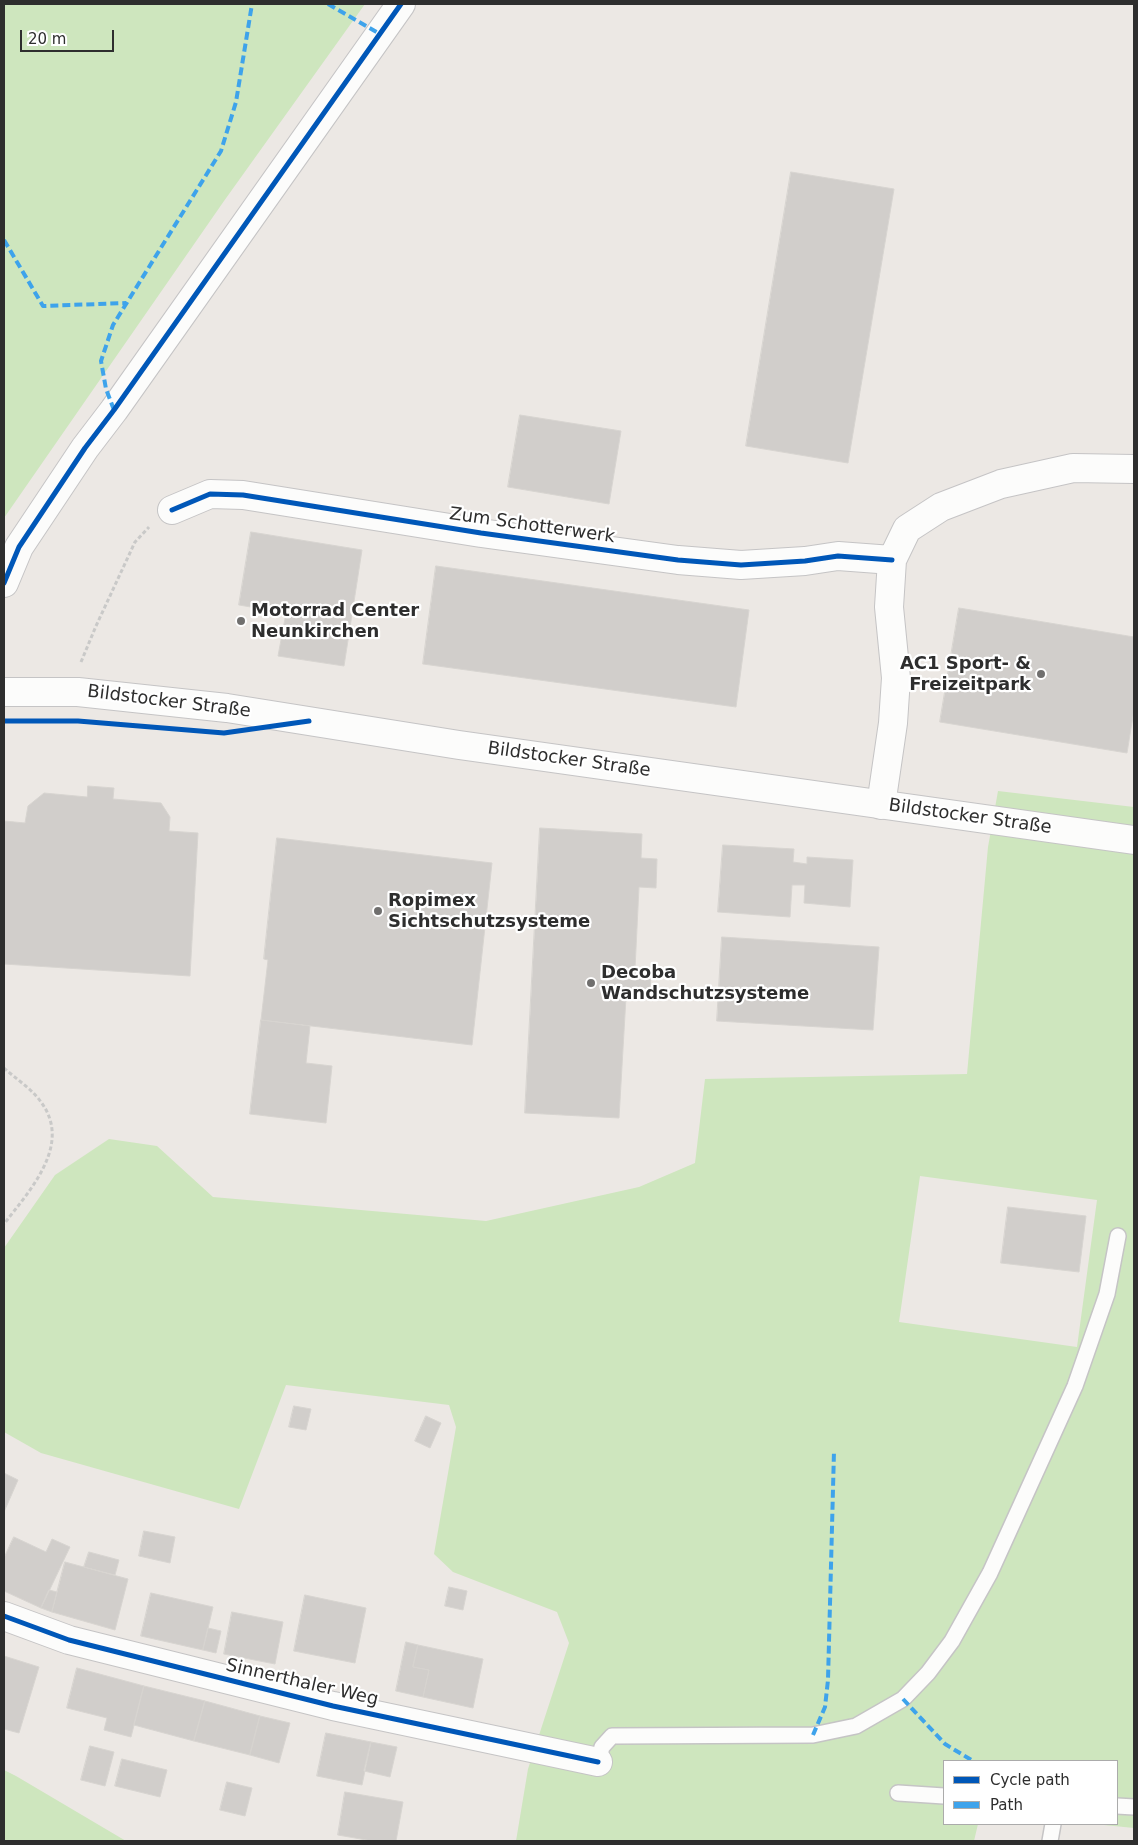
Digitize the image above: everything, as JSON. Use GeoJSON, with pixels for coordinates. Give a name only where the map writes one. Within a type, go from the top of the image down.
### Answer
{"type":"FeatureCollection","features":[{"type":"Feature","properties":{"kind":"street"},"geometry":{"type":"LineString","coordinates":[[4,583],[19,547],[85,448],[114,410],[401,4]]}},
{"type":"Feature","properties":{"kind":"street"},"geometry":{"type":"LineString","coordinates":[[880,805],[893,723],[896,678],[889,607],[892,560],[907,529],[941,507],[1001,484],[1073,468],[1134,469]]}},
{"type":"Feature","properties":{"kind":"street","name":"Zum Schotterwerk"},"geometry":{"type":"LineString","coordinates":[[172,510],[210,494],[243,495],[481,533],[678,560],[741,565],[805,561],[838,556],[892,560]]}},
{"type":"Feature","properties":{"kind":"street","name":"Bildstocker Straße"},"geometry":{"type":"LineString","coordinates":[[4,692],[78,692],[227,708],[459,744],[1134,840]]}},
{"type":"Feature","properties":{"kind":"street","name":"Sinnerthaler Weg"},"geometry":{"type":"LineString","coordinates":[[4,1616],[69,1640],[333,1706],[598,1762]]}},
{"type":"Feature","properties":{"kind":"lane"},"geometry":{"type":"LineString","coordinates":[[598,1762],[602,1747],[612,1736],[813,1736],[856,1726],[903,1699],[928,1673],[952,1641],[990,1573],[1074,1386],[1107,1294],[1118,1236]]}},
{"type":"Feature","properties":{"kind":"lane"},"geometry":{"type":"LineString","coordinates":[[898,1793],[943,1796]]}},
{"type":"Feature","properties":{"kind":"lane"},"geometry":{"type":"LineString","coordinates":[[1118,1806],[1134,1807]]}},
{"type":"Feature","properties":{"kind":"lane"},"geometry":{"type":"LineString","coordinates":[[1050,1841],[1053,1825]]}},
{"type":"Feature","properties":{"kind":"path"},"geometry":{"type":"LineString","coordinates":[[78,692],[82,660],[135,542],[150,526],[172,510]]}},
{"type":"Feature","properties":{"kind":"path"},"geometry":{"type":"LineString","coordinates":[[4,1068],[41,1102],[52,1123],[52,1145],[46,1165],[4,1224]]}},
{"type":"Feature","properties":{"kind":"green space"},"geometry":{"type":"Polygon","coordinates":[[[4,4],[365,4],[224,201],[4,518],[4,4]]]}},
{"type":"Feature","properties":{"kind":"green space"},"geometry":{"type":"Polygon","coordinates":[[[998,791],[1134,807],[1134,1828],[1104,1825],[1118,1825],[1118,1760],[943,1760],[943,1825],[978,1825],[974,1841],[516,1841],[528,1769],[569,1643],[557,1612],[453,1572],[434,1554],[456,1427],[449,1405],[286,1385],[239,1509],[41,1453],[4,1432],[4,1248],[55,1175],[109,1139],[157,1146],[213,1197],[486,1221],[639,1187],[695,1163],[705,1079],[967,1074],[988,847],[998,791]],[[920,1176],[899,1322],[1077,1347],[1097,1200],[920,1176]]]}},
{"type":"Feature","properties":{"kind":"green space"},"geometry":{"type":"Polygon","coordinates":[[[4,1770],[16,1776],[126,1841],[4,1841],[4,1770]]]}},
{"type":"Feature","properties":{"kind":"building"},"geometry":{"type":"Polygon","coordinates":[[[791,172],[894,189],[848,463],[746,446],[791,172]]]}},
{"type":"Feature","properties":{"kind":"building"},"geometry":{"type":"Polygon","coordinates":[[[520,415],[621,431],[609,504],[508,487],[520,415]]]}},
{"type":"Feature","properties":{"kind":"building"},"geometry":{"type":"Polygon","coordinates":[[[251,532],[362,550],[344,666],[278,656],[286,613],[239,605],[251,532]]]}},
{"type":"Feature","properties":{"kind":"building"},"geometry":{"type":"Polygon","coordinates":[[[436,566],[749,610],[736,707],[423,664],[436,566]]]}},
{"type":"Feature","properties":{"kind":"building","name":"AC1 Sport- & Freizeitpark"},"geometry":{"type":"Polygon","coordinates":[[[959,608],[1134,637],[1134,710],[1127,753],[940,722],[959,608]]]}},
{"type":"Feature","properties":{"kind":"building"},"geometry":{"type":"Polygon","coordinates":[[[88,786],[114,788],[113,799],[161,803],[170,817],[169,831],[198,833],[190,976],[4,964],[4,821],[25,823],[28,806],[44,793],[87,797],[88,786]]]}},
{"type":"Feature","properties":{"kind":"building","name":"Decoba Wandschutzsysteme"},"geometry":{"type":"Polygon","coordinates":[[[540,828],[642,834],[641,858],[657,859],[656,888],[639,887],[635,969],[651,970],[650,998],[626,997],[619,1118],[525,1113],[540,828]]]}},
{"type":"Feature","properties":{"kind":"building","name":"Ropimex Sichtschutzsysteme"},"geometry":{"type":"Polygon","coordinates":[[[277,838],[492,863],[472,1045],[261,1020],[268,960],[264,959],[277,838]]]}},
{"type":"Feature","properties":{"kind":"building"},"geometry":{"type":"Polygon","coordinates":[[[723,845],[794,849],[793,862],[807,864],[807,857],[853,860],[850,907],[804,903],[805,885],[792,885],[790,917],[718,912],[723,845]]]}},
{"type":"Feature","properties":{"kind":"building"},"geometry":{"type":"Polygon","coordinates":[[[722,937],[879,947],[873,1030],[717,1021],[722,937]]]}},
{"type":"Feature","properties":{"kind":"building"},"geometry":{"type":"Polygon","coordinates":[[[261,1020],[310,1026],[306,1063],[332,1066],[326,1123],[250,1114],[261,1020]]]}},
{"type":"Feature","properties":{"kind":"building"},"geometry":{"type":"Polygon","coordinates":[[[1008,1207],[1086,1216],[1079,1272],[1001,1263],[1008,1207]]]}},
{"type":"Feature","properties":{"kind":"building"},"geometry":{"type":"Polygon","coordinates":[[[294,1406],[311,1409],[306,1430],[289,1427],[294,1406]]]}},
{"type":"Feature","properties":{"kind":"building"},"geometry":{"type":"Polygon","coordinates":[[[426,1416],[441,1423],[430,1448],[415,1441],[426,1416]]]}},
{"type":"Feature","properties":{"kind":"building"},"geometry":{"type":"Polygon","coordinates":[[[4,1473],[18,1480],[4,1512],[4,1473]]]}},
{"type":"Feature","properties":{"kind":"building"},"geometry":{"type":"Polygon","coordinates":[[[144,1531],[175,1537],[170,1563],[139,1556],[144,1531]]]}},
{"type":"Feature","properties":{"kind":"building"},"geometry":{"type":"Polygon","coordinates":[[[14,1537],[46,1552],[52,1539],[70,1547],[41,1608],[4,1591],[4,1558],[14,1537]]]}},
{"type":"Feature","properties":{"kind":"building"},"geometry":{"type":"Polygon","coordinates":[[[89,1552],[119,1560],[115,1575],[84,1567],[89,1552]]]}},
{"type":"Feature","properties":{"kind":"building"},"geometry":{"type":"Polygon","coordinates":[[[65,1562],[128,1579],[115,1630],[52,1612],[65,1562]]]}},
{"type":"Feature","properties":{"kind":"building"},"geometry":{"type":"Polygon","coordinates":[[[449,1587],[467,1591],[463,1610],[445,1606],[449,1587]]]}},
{"type":"Feature","properties":{"kind":"building"},"geometry":{"type":"Polygon","coordinates":[[[49,1590],[57,1592],[52,1612],[41,1608],[49,1590]]]}},
{"type":"Feature","properties":{"kind":"building"},"geometry":{"type":"Polygon","coordinates":[[[151,1593],[213,1607],[203,1650],[141,1636],[151,1593]]]}},
{"type":"Feature","properties":{"kind":"building"},"geometry":{"type":"Polygon","coordinates":[[[305,1595],[366,1608],[355,1663],[294,1651],[305,1595]]]}},
{"type":"Feature","properties":{"kind":"building"},"geometry":{"type":"Polygon","coordinates":[[[232,1612],[283,1622],[275,1664],[224,1654],[232,1612]]]}},
{"type":"Feature","properties":{"kind":"building"},"geometry":{"type":"Polygon","coordinates":[[[208,1628],[221,1631],[216,1653],[203,1650],[208,1628]]]}},
{"type":"Feature","properties":{"kind":"building"},"geometry":{"type":"Polygon","coordinates":[[[406,1642],[418,1645],[413,1667],[429,1670],[423,1697],[396,1691],[406,1642]]]}},
{"type":"Feature","properties":{"kind":"building"},"geometry":{"type":"Polygon","coordinates":[[[418,1645],[483,1659],[473,1708],[423,1697],[429,1670],[413,1667],[418,1645]]]}},
{"type":"Feature","properties":{"kind":"building"},"geometry":{"type":"Polygon","coordinates":[[[4,1656],[39,1667],[19,1733],[4,1729],[4,1656]]]}},
{"type":"Feature","properties":{"kind":"building"},"geometry":{"type":"Polygon","coordinates":[[[77,1668],[144,1686],[131,1737],[104,1730],[107,1718],[67,1708],[77,1668]]]}},
{"type":"Feature","properties":{"kind":"building"},"geometry":{"type":"Polygon","coordinates":[[[144,1686],[205,1701],[194,1741],[134,1725],[144,1686]]]}},
{"type":"Feature","properties":{"kind":"building"},"geometry":{"type":"Polygon","coordinates":[[[205,1701],[260,1716],[250,1755],[194,1741],[205,1701]]]}},
{"type":"Feature","properties":{"kind":"building"},"geometry":{"type":"Polygon","coordinates":[[[260,1716],[290,1723],[279,1763],[250,1755],[260,1716]]]}},
{"type":"Feature","properties":{"kind":"building"},"geometry":{"type":"Polygon","coordinates":[[[326,1733],[371,1742],[362,1785],[317,1776],[326,1733]]]}},
{"type":"Feature","properties":{"kind":"building"},"geometry":{"type":"Polygon","coordinates":[[[371,1742],[397,1747],[390,1777],[364,1771],[371,1742]]]}},
{"type":"Feature","properties":{"kind":"building"},"geometry":{"type":"Polygon","coordinates":[[[90,1746],[114,1752],[105,1786],[81,1780],[90,1746]]]}},
{"type":"Feature","properties":{"kind":"building"},"geometry":{"type":"Polygon","coordinates":[[[122,1759],[167,1770],[160,1797],[115,1786],[122,1759]]]}},
{"type":"Feature","properties":{"kind":"building"},"geometry":{"type":"Polygon","coordinates":[[[227,1782],[252,1788],[245,1816],[220,1810],[227,1782]]]}},
{"type":"Feature","properties":{"kind":"building"},"geometry":{"type":"Polygon","coordinates":[[[345,1792],[403,1802],[396,1841],[372,1841],[338,1835],[345,1792]]]}},
{"type":"Feature","properties":{"kind":"marked path"},"geometry":{"type":"LineString","coordinates":[[114,410],[106,389],[101,361],[113,325],[221,151],[236,102],[252,4]]}},
{"type":"Feature","properties":{"kind":"marked path"},"geometry":{"type":"LineString","coordinates":[[328,4],[380,34]]}},
{"type":"Feature","properties":{"kind":"marked path"},"geometry":{"type":"LineString","coordinates":[[4,240],[43,306],[126,303]]}},
{"type":"Feature","properties":{"kind":"marked path"},"geometry":{"type":"LineString","coordinates":[[813,1735],[825,1707],[828,1680],[834,1451]]}},
{"type":"Feature","properties":{"kind":"marked path"},"geometry":{"type":"LineString","coordinates":[[903,1699],[945,1744],[971,1760]]}},
{"type":"Feature","properties":{"kind":"cycle path"},"geometry":{"type":"LineString","coordinates":[[4,583],[19,547],[85,448],[114,410],[401,4]]}},
{"type":"Feature","properties":{"kind":"cycle path"},"geometry":{"type":"LineString","coordinates":[[172,510],[210,494],[243,495],[481,533],[678,560],[741,565],[805,561],[838,556],[892,560]]}},
{"type":"Feature","properties":{"kind":"cycle path"},"geometry":{"type":"LineString","coordinates":[[4,721],[78,721],[224,733],[309,721]]}},
{"type":"Feature","properties":{"kind":"cycle path"},"geometry":{"type":"LineString","coordinates":[[4,1616],[69,1640],[333,1706],[598,1762]]}},
{"type":"Feature","properties":{"kind":"place","name":"Motorrad Center Neunkirchen"},"geometry":{"type":"Point","coordinates":[241,621]}},
{"type":"Feature","properties":{"kind":"place","name":"AC1 Sport- & Freizeitpark"},"geometry":{"type":"Point","coordinates":[1041,674]}},
{"type":"Feature","properties":{"kind":"place","name":"Ropimex Sichtschutzsysteme"},"geometry":{"type":"Point","coordinates":[378,911]}},
{"type":"Feature","properties":{"kind":"place","name":"Decoba Wandschutzsysteme"},"geometry":{"type":"Point","coordinates":[591,983]}}]}
